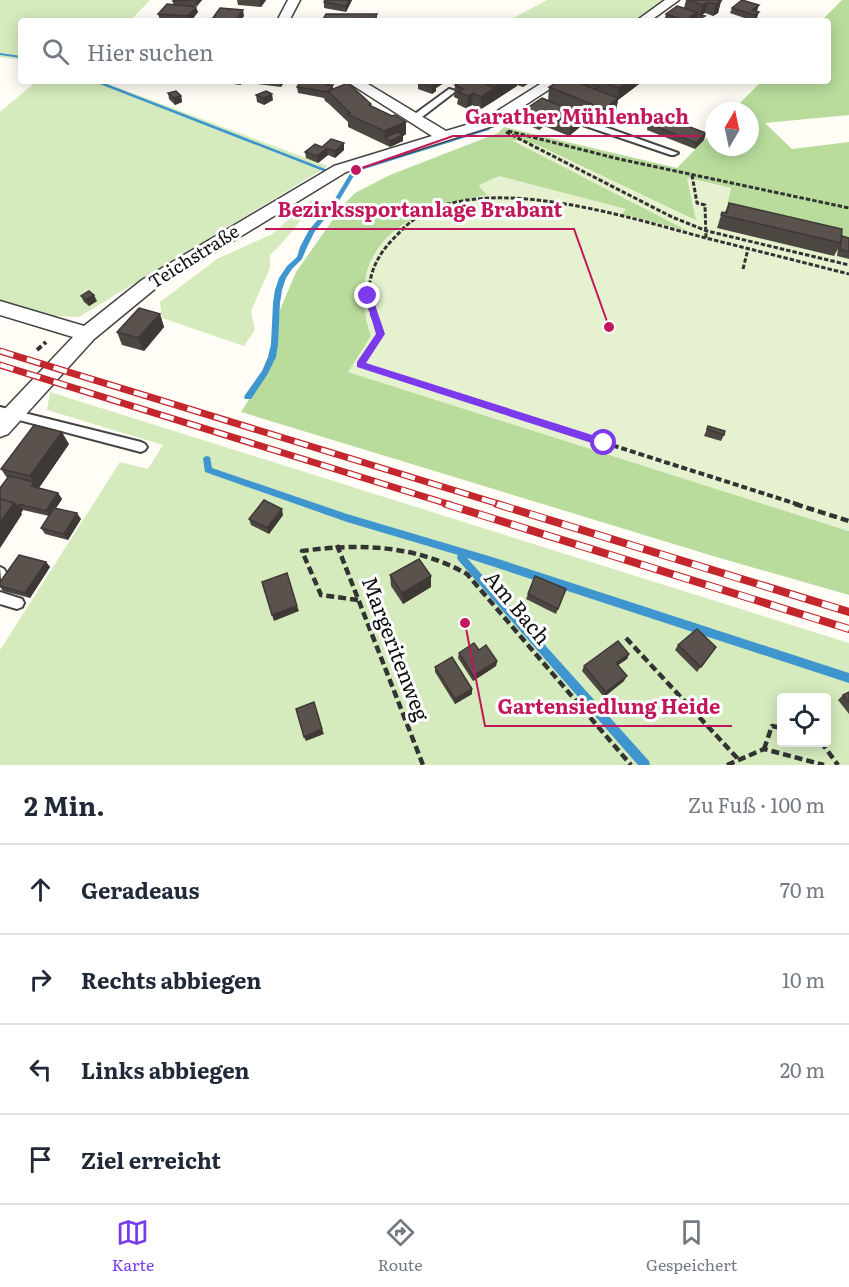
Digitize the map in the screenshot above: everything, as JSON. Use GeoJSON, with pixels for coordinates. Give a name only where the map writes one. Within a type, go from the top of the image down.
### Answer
{"type":"FeatureCollection","features":[{"type":"Feature","properties":{"kind":"street"},"geometry":{"type":"LineString","coordinates":[[285,18],[294,0]]}},
{"type":"Feature","properties":{"kind":"street"},"geometry":{"type":"LineString","coordinates":[[647,18],[674,0]]}},
{"type":"Feature","properties":{"kind":"street"},"geometry":{"type":"LineString","coordinates":[[358,84],[445,136]]}},
{"type":"Feature","properties":{"kind":"street","name":"Teichstraße"},"geometry":{"type":"LineString","coordinates":[[4,418],[87,334],[149,284],[340,169],[488,123],[528,103],[549,84]]}},
{"type":"Feature","properties":{"kind":"street"},"geometry":{"type":"LineString","coordinates":[[0,308],[87,334]]}},
{"type":"Feature","properties":{"kind":"lane"},"geometry":{"type":"LineString","coordinates":[[414,118],[452,91]]}},
{"type":"Feature","properties":{"kind":"lane"},"geometry":{"type":"LineString","coordinates":[[555,112],[674,153]]}},
{"type":"Feature","properties":{"kind":"lane"},"geometry":{"type":"LineString","coordinates":[[4,418],[141,447]]}},
{"type":"Feature","properties":{"kind":"lane"},"geometry":{"type":"LineString","coordinates":[[0,598],[17,603]]}},
{"type":"Feature","properties":{"kind":"path"},"geometry":{"type":"LineString","coordinates":[[497,128],[672,217],[707,231],[849,265]]}},
{"type":"Feature","properties":{"kind":"path"},"geometry":{"type":"LineString","coordinates":[[692,175],[697,204],[705,205],[706,238]]}},
{"type":"Feature","properties":{"kind":"path"},"geometry":{"type":"LineString","coordinates":[[849,274],[533,198],[489,197],[446,206],[422,216],[398,232],[385,245],[373,266],[368,296],[380,334],[360,365],[849,521]]}},
{"type":"Feature","properties":{"kind":"path"},"geometry":{"type":"LineString","coordinates":[[767,254],[769,245]]}},
{"type":"Feature","properties":{"kind":"path"},"geometry":{"type":"LineString","coordinates":[[743,269],[748,249]]}},
{"type":"Feature","properties":{"kind":"path","name":"Margeritenweg"},"geometry":{"type":"LineString","coordinates":[[337,545],[423,765]]}},
{"type":"Feature","properties":{"kind":"path","name":"Am Bach"},"geometry":{"type":"LineString","coordinates":[[358,600],[321,595],[302,551],[337,545],[411,554],[447,562],[467,574],[631,765]]}},
{"type":"Feature","properties":{"kind":"path"},"geometry":{"type":"LineString","coordinates":[[626,638],[739,760]]}},
{"type":"Feature","properties":{"kind":"path"},"geometry":{"type":"LineString","coordinates":[[764,749],[772,726],[777,727]]}},
{"type":"Feature","properties":{"kind":"path"},"geometry":{"type":"LineString","coordinates":[[825,747],[838,765]]}},
{"type":"Feature","properties":{"kind":"path"},"geometry":{"type":"LineString","coordinates":[[727,765],[764,749],[824,765]]}},
{"type":"Feature","properties":{"kind":"green space"},"geometry":{"type":"Polygon","coordinates":[[[0,0],[150,0],[133,18],[18,18],[18,60],[0,57],[0,0]]]}},
{"type":"Feature","properties":{"kind":"green space"},"geometry":{"type":"Polygon","coordinates":[[[547,0],[664,0],[637,18],[514,18],[547,0]]]}},
{"type":"Feature","properties":{"kind":"green space"},"geometry":{"type":"Polygon","coordinates":[[[842,0],[849,0],[849,115],[765,123],[792,149],[849,142],[849,245],[724,216],[731,188],[688,178],[697,221],[535,144],[514,140],[691,232],[622,214],[625,209],[479,186],[488,195],[432,208],[402,225],[385,241],[366,319],[371,336],[349,372],[849,531],[849,595],[713,556],[241,412],[274,360],[280,310],[296,272],[344,204],[355,193],[390,175],[498,133],[504,127],[677,168],[705,139],[705,156],[759,156],[759,102],[741,102],[759,84],[831,84],[831,18],[824,18],[842,0]]]}},
{"type":"Feature","properties":{"kind":"green space"},"geometry":{"type":"Polygon","coordinates":[[[33,84],[108,84],[328,166],[79,317],[54,316],[0,300],[0,112],[33,84]]]}},
{"type":"Feature","properties":{"kind":"green space"},"geometry":{"type":"Polygon","coordinates":[[[511,140],[535,144],[696,221],[687,178],[731,188],[724,215],[849,245],[849,531],[348,372],[371,336],[364,304],[366,277],[374,255],[388,236],[408,221],[432,210],[458,201],[487,195],[479,185],[499,176],[626,209],[622,214],[688,231],[511,140]]]}},
{"type":"Feature","properties":{"kind":"green space"},"geometry":{"type":"Polygon","coordinates":[[[311,200],[316,203],[270,255],[270,268],[251,311],[255,330],[244,346],[162,318],[160,302],[217,259],[272,234],[311,200]]]}},
{"type":"Feature","properties":{"kind":"green space"},"geometry":{"type":"Polygon","coordinates":[[[50,392],[849,643],[849,765],[0,765],[0,650],[120,462],[148,469],[163,445],[47,410],[50,392]]]}},
{"type":"Feature","properties":{"kind":"building"},"geometry":{"type":"Polygon","coordinates":[[[325,0],[349,0],[346,6],[324,2],[325,0]]]}},
{"type":"Feature","properties":{"kind":"building"},"geometry":{"type":"Polygon","coordinates":[[[689,0],[721,1],[716,4],[708,2],[703,5],[689,0]]]}},
{"type":"Feature","properties":{"kind":"building"},"geometry":{"type":"Polygon","coordinates":[[[742,0],[759,5],[752,10],[759,12],[755,15],[732,8],[742,0]]]}},
{"type":"Feature","properties":{"kind":"building"},"geometry":{"type":"Polygon","coordinates":[[[167,4],[196,7],[188,16],[158,14],[167,4]]]}},
{"type":"Feature","properties":{"kind":"building"},"geometry":{"type":"Polygon","coordinates":[[[677,6],[697,12],[690,17],[693,18],[679,18],[666,14],[677,6]]]}},
{"type":"Feature","properties":{"kind":"building"},"geometry":{"type":"Polygon","coordinates":[[[220,8],[243,10],[237,18],[213,18],[220,8]]]}},
{"type":"Feature","properties":{"kind":"building"},"geometry":{"type":"Polygon","coordinates":[[[326,14],[377,14],[375,18],[324,18],[326,14]]]}},
{"type":"Feature","properties":{"kind":"building"},"geometry":{"type":"Polygon","coordinates":[[[299,84],[333,85],[328,92],[297,87],[299,84]]]}},
{"type":"Feature","properties":{"kind":"building"},"geometry":{"type":"Polygon","coordinates":[[[349,84],[371,104],[369,105],[406,122],[384,131],[347,114],[350,113],[328,91],[349,84]]]}},
{"type":"Feature","properties":{"kind":"building"},"geometry":{"type":"Polygon","coordinates":[[[485,84],[495,88],[481,97],[473,93],[468,96],[458,92],[463,89],[455,85],[485,84]]]}},
{"type":"Feature","properties":{"kind":"building"},"geometry":{"type":"Polygon","coordinates":[[[554,84],[582,84],[618,98],[604,109],[549,87],[554,84]]]}},
{"type":"Feature","properties":{"kind":"building"},"geometry":{"type":"Polygon","coordinates":[[[591,84],[599,87],[595,89],[588,86],[591,84]]]}},
{"type":"Feature","properties":{"kind":"building"},"geometry":{"type":"Polygon","coordinates":[[[608,84],[625,84],[619,88],[608,84]]]}},
{"type":"Feature","properties":{"kind":"building"},"geometry":{"type":"Polygon","coordinates":[[[176,91],[181,96],[174,98],[168,93],[176,91]]]}},
{"type":"Feature","properties":{"kind":"building"},"geometry":{"type":"Polygon","coordinates":[[[266,91],[272,94],[263,98],[256,95],[266,91]]]}},
{"type":"Feature","properties":{"kind":"building"},"geometry":{"type":"Polygon","coordinates":[[[542,98],[582,115],[571,123],[546,113],[540,117],[524,110],[542,98]]]}},
{"type":"Feature","properties":{"kind":"building"},"geometry":{"type":"Polygon","coordinates":[[[658,115],[705,134],[696,143],[648,123],[658,115]]]}},
{"type":"Feature","properties":{"kind":"building"},"geometry":{"type":"Polygon","coordinates":[[[398,132],[403,135],[390,141],[385,137],[398,132]]]}},
{"type":"Feature","properties":{"kind":"building"},"geometry":{"type":"Polygon","coordinates":[[[331,139],[344,143],[335,151],[327,148],[317,156],[305,152],[315,144],[322,147],[331,139]]]}},
{"type":"Feature","properties":{"kind":"building"},"geometry":{"type":"Polygon","coordinates":[[[729,203],[842,229],[841,243],[721,215],[722,212],[727,213],[729,203]]]}},
{"type":"Feature","properties":{"kind":"building"},"geometry":{"type":"Polygon","coordinates":[[[842,236],[849,238],[849,252],[840,249],[842,236]]]}},
{"type":"Feature","properties":{"kind":"building"},"geometry":{"type":"Polygon","coordinates":[[[89,291],[94,295],[86,299],[81,296],[89,291]]]}},
{"type":"Feature","properties":{"kind":"building"},"geometry":{"type":"Polygon","coordinates":[[[139,308],[160,314],[138,338],[117,332],[139,308]]]}},
{"type":"Feature","properties":{"kind":"building"},"geometry":{"type":"Polygon","coordinates":[[[34,425],[62,432],[30,476],[1,469],[34,425]]]}},
{"type":"Feature","properties":{"kind":"building"},"geometry":{"type":"Polygon","coordinates":[[[708,426],[725,431],[724,435],[707,429],[708,426]]]}},
{"type":"Feature","properties":{"kind":"building"},"geometry":{"type":"Polygon","coordinates":[[[9,476],[34,482],[31,486],[58,493],[46,511],[19,504],[17,507],[14,503],[0,499],[0,488],[9,476]]]}},
{"type":"Feature","properties":{"kind":"building"},"geometry":{"type":"Polygon","coordinates":[[[0,499],[14,503],[0,522],[0,499]]]}},
{"type":"Feature","properties":{"kind":"building"},"geometry":{"type":"Polygon","coordinates":[[[264,500],[282,509],[267,528],[249,519],[264,500]]]}},
{"type":"Feature","properties":{"kind":"building"},"geometry":{"type":"Polygon","coordinates":[[[54,508],[77,513],[64,534],[41,528],[54,508]]]}},
{"type":"Feature","properties":{"kind":"building"},"geometry":{"type":"Polygon","coordinates":[[[19,555],[46,562],[25,593],[0,586],[0,582],[19,555]]]}},
{"type":"Feature","properties":{"kind":"building"},"geometry":{"type":"Polygon","coordinates":[[[419,559],[431,576],[402,593],[390,575],[419,559]]]}},
{"type":"Feature","properties":{"kind":"building"},"geometry":{"type":"Polygon","coordinates":[[[287,573],[297,606],[272,615],[262,582],[287,573]]]}},
{"type":"Feature","properties":{"kind":"building"},"geometry":{"type":"Polygon","coordinates":[[[535,576],[566,589],[558,609],[528,594],[535,576]]]}},
{"type":"Feature","properties":{"kind":"building"},"geometry":{"type":"Polygon","coordinates":[[[697,629],[716,647],[701,667],[678,645],[697,629]]]}},
{"type":"Feature","properties":{"kind":"building"},"geometry":{"type":"Polygon","coordinates":[[[618,641],[629,654],[616,663],[627,676],[606,692],[584,666],[618,641]]]}},
{"type":"Feature","properties":{"kind":"building"},"geometry":{"type":"Polygon","coordinates":[[[474,643],[479,650],[486,645],[497,661],[473,676],[459,653],[474,643]]]}},
{"type":"Feature","properties":{"kind":"building"},"geometry":{"type":"Polygon","coordinates":[[[452,657],[472,689],[455,699],[435,667],[452,657]]]}},
{"type":"Feature","properties":{"kind":"building"},"geometry":{"type":"Polygon","coordinates":[[[849,692],[849,702],[843,695],[849,692]]]}},
{"type":"Feature","properties":{"kind":"building"},"geometry":{"type":"Polygon","coordinates":[[[314,702],[322,729],[304,737],[296,709],[314,702]]]}},
{"type":"Feature","properties":{"kind":"waterway"},"geometry":{"type":"LineString","coordinates":[[0,54],[18,57]]}},
{"type":"Feature","properties":{"kind":"waterway"},"geometry":{"type":"LineString","coordinates":[[102,84],[325,170]]}},
{"type":"Feature","properties":{"kind":"waterway"},"geometry":{"type":"LineString","coordinates":[[248,397],[265,373],[272,357],[277,303],[283,278],[289,267],[300,258],[307,237],[335,203],[353,173],[356,170],[487,129]]}},
{"type":"Feature","properties":{"kind":"waterway"},"geometry":{"type":"LineString","coordinates":[[207,459],[208,470],[347,518],[492,561],[849,678]]}},
{"type":"Feature","properties":{"kind":"waterway"},"geometry":{"type":"LineString","coordinates":[[461,557],[645,765]]}},
{"type":"Feature","properties":{"kind":"railway"},"geometry":{"type":"LineString","coordinates":[[0,351],[502,505]]}},
{"type":"Feature","properties":{"kind":"railway"},"geometry":{"type":"LineString","coordinates":[[0,365],[451,505]]}},
{"type":"Feature","properties":{"kind":"railway"},"geometry":{"type":"LineString","coordinates":[[446,504],[849,629]]}},
{"type":"Feature","properties":{"kind":"railway"},"geometry":{"type":"LineString","coordinates":[[497,504],[849,612]]}},
{"type":"Feature","properties":{"kind":"place","name":"Garather Mühlenbach"},"geometry":{"type":"Point","coordinates":[356,170]}},
{"type":"Feature","properties":{"kind":"place","name":"Bezirkssportanlage Brabant"},"geometry":{"type":"Point","coordinates":[609,327]}},
{"type":"Feature","properties":{"kind":"place","name":"Gartensiedlung Heide"},"geometry":{"type":"Point","coordinates":[465,623]}},
{"type":"Feature","properties":{"kind":"route"},"geometry":{"type":"LineString","coordinates":[[368,296],[372,315],[380,334],[360,365],[604,443]]}}]}
